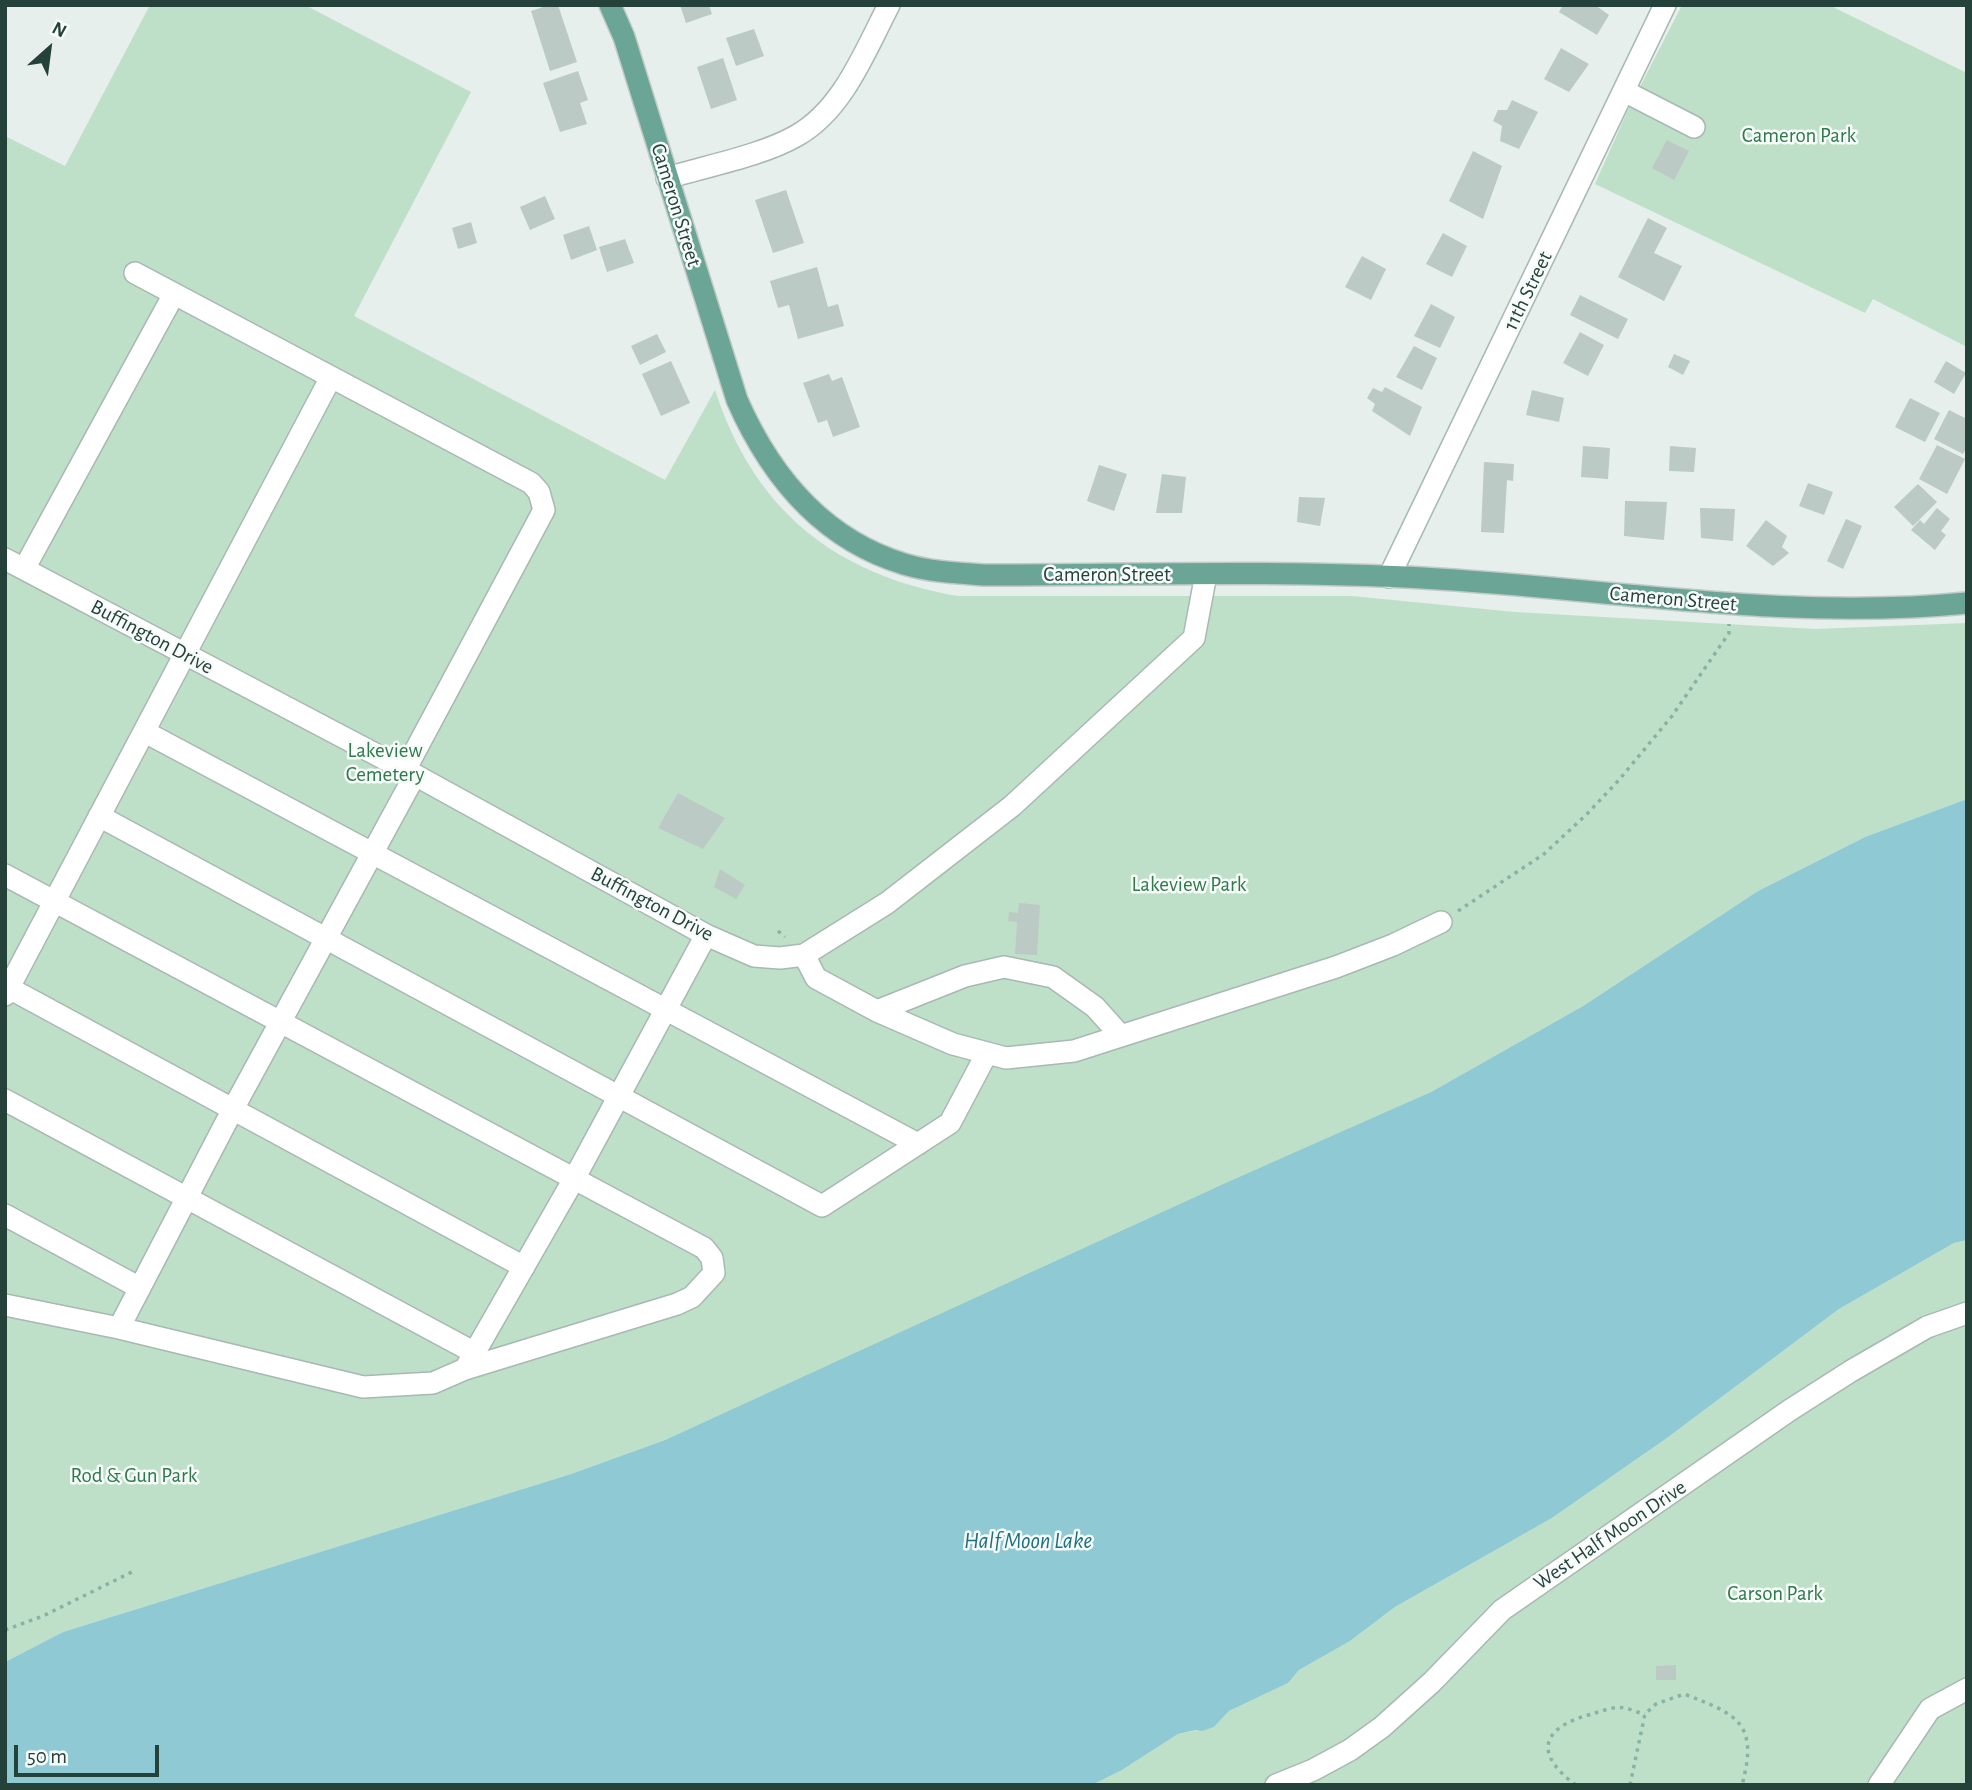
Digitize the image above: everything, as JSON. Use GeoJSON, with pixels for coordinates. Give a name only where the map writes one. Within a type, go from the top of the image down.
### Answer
{"type":"FeatureCollection","features":[{"type":"Feature","properties":{"kind":"main road","name":"Cameron Street"},"geometry":{"type":"LineString","coordinates":[[611,5],[624,37],[737,400],[751,431],[772,466],[796,496],[825,522],[873,551],[904,564],[942,572],[984,575],[1389,577],[1731,605],[1862,610],[1967,603]]}},
{"type":"Feature","properties":{"kind":"street"},"geometry":{"type":"LineString","coordinates":[[667,178],[760,151],[797,136],[825,114],[845,87],[889,5]]}},
{"type":"Feature","properties":{"kind":"street","name":"11th Street"},"geometry":{"type":"LineString","coordinates":[[1389,577],[1665,5]]}},
{"type":"Feature","properties":{"kind":"street"},"geometry":{"type":"LineString","coordinates":[[1624,91],[1694,127]]}},
{"type":"Feature","properties":{"kind":"street"},"geometry":{"type":"LineString","coordinates":[[119,1328],[233,1109],[372,853],[544,510],[539,492],[531,484],[135,273]]}},
{"type":"Feature","properties":{"kind":"street"},"geometry":{"type":"LineString","coordinates":[[15,564],[174,295]]}},
{"type":"Feature","properties":{"kind":"street"},"geometry":{"type":"LineString","coordinates":[[330,379],[7,991],[233,1109],[524,1267]]}},
{"type":"Feature","properties":{"kind":"street","name":"Buffington Drive"},"geometry":{"type":"LineString","coordinates":[[15,564],[410,773],[706,934],[754,956],[780,958],[804,955],[887,903],[1012,806],[1194,638],[1206,574]]}},
{"type":"Feature","properties":{"kind":"street"},"geometry":{"type":"LineString","coordinates":[[145,732],[918,1144]]}},
{"type":"Feature","properties":{"kind":"street"},"geometry":{"type":"LineString","coordinates":[[99,816],[822,1206],[950,1124],[987,1053]]}},
{"type":"Feature","properties":{"kind":"street"},"geometry":{"type":"LineString","coordinates":[[5,875],[704,1248],[712,1258],[714,1273],[692,1297],[677,1304],[470,1361],[433,1383],[363,1387],[119,1328],[5,1305]]}},
{"type":"Feature","properties":{"kind":"street"},"geometry":{"type":"LineString","coordinates":[[804,955],[816,978],[877,1011],[953,1044],[1006,1058],[1074,1051],[1336,967],[1393,945],[1441,922]]}},
{"type":"Feature","properties":{"kind":"street"},"geometry":{"type":"LineString","coordinates":[[470,1361],[574,1179],[706,934]]}},
{"type":"Feature","properties":{"kind":"street"},"geometry":{"type":"LineString","coordinates":[[877,1011],[965,976],[1004,967],[1053,977],[1095,1007],[1121,1036]]}},
{"type":"Feature","properties":{"kind":"street"},"geometry":{"type":"LineString","coordinates":[[5,1100],[187,1198],[470,1361]]}},
{"type":"Feature","properties":{"kind":"street"},"geometry":{"type":"LineString","coordinates":[[5,1215],[140,1287]]}},
{"type":"Feature","properties":{"kind":"street","name":"West Half Moon Drive"},"geometry":{"type":"LineString","coordinates":[[1276,1785],[1313,1770],[1350,1750],[1382,1727],[1432,1682],[1502,1610],[1790,1410],[1850,1371],[1927,1327],[1967,1313]]}},
{"type":"Feature","properties":{"kind":"street"},"geometry":{"type":"LineString","coordinates":[[1878,1785],[1930,1709],[1967,1689]]}},
{"type":"Feature","properties":{"kind":"path"},"geometry":{"type":"LineString","coordinates":[[1441,922],[1544,854],[1619,780],[1672,716],[1729,632],[1731,605]]}},
{"type":"Feature","properties":{"kind":"path"},"geometry":{"type":"LineString","coordinates":[[5,1630],[43,1616],[132,1572]]}},
{"type":"Feature","properties":{"kind":"path"},"geometry":{"type":"LineString","coordinates":[[1630,1785],[1645,1714],[1656,1704],[1684,1694],[1714,1705],[1729,1714],[1746,1733],[1750,1753],[1742,1785]]}},
{"type":"Feature","properties":{"kind":"path"},"geometry":{"type":"LineString","coordinates":[[1576,1785],[1550,1760],[1547,1747],[1549,1739],[1558,1729],[1574,1718],[1608,1709],[1623,1708],[1645,1714]]}},
{"type":"Feature","properties":{"kind":"green space","name":"Lakeview Cemetery"},"geometry":{"type":"Polygon","coordinates":[[[150,5],[305,5],[471,92],[354,316],[665,480],[715,390],[732,432],[752,470],[777,502],[805,530],[837,553],[874,572],[914,586],[958,596],[1352,596],[1515,612],[1815,629],[1967,623],[1967,799],[1865,837],[1758,891],[1583,1006],[1431,1092],[665,1440],[571,1474],[63,1632],[5,1662],[5,136],[65,166],[150,5]]]}},
{"type":"Feature","properties":{"kind":"green space","name":"Cameron Park"},"geometry":{"type":"Polygon","coordinates":[[[1682,5],[1829,5],[1967,73],[1967,347],[1873,299],[1865,313],[1595,184],[1627,112],[1682,5]]]}},
{"type":"Feature","properties":{"kind":"green space","name":"Carson Park"},"geometry":{"type":"Polygon","coordinates":[[[1967,1240],[1967,1785],[1092,1785],[1122,1770],[1178,1734],[1214,1727],[1229,1711],[1288,1683],[1299,1670],[1350,1641],[1395,1607],[1552,1518],[1667,1438],[1839,1309],[1954,1243],[1967,1240]]]}},
{"type":"Feature","properties":{"kind":"water","name":"Half Moon Lake"},"geometry":{"type":"Polygon","coordinates":[[[1967,799],[1967,1240],[1954,1243],[1839,1309],[1667,1438],[1552,1518],[1395,1607],[1350,1641],[1299,1670],[1288,1683],[1229,1711],[1214,1727],[1178,1734],[1122,1770],[1092,1785],[5,1785],[5,1662],[63,1632],[571,1474],[665,1440],[1431,1092],[1583,1006],[1758,891],[1865,837],[1967,799]]]}},
{"type":"Feature","properties":{"kind":"building"},"geometry":{"type":"Polygon","coordinates":[[[558,5],[577,62],[550,71],[531,11],[558,5]]]}},
{"type":"Feature","properties":{"kind":"building"},"geometry":{"type":"Polygon","coordinates":[[[680,5],[709,5],[712,14],[686,23],[680,5]]]}},
{"type":"Feature","properties":{"kind":"building"},"geometry":{"type":"Polygon","coordinates":[[[1563,5],[1595,5],[1609,15],[1597,35],[1559,12],[1563,5]]]}},
{"type":"Feature","properties":{"kind":"building"},"geometry":{"type":"Polygon","coordinates":[[[754,29],[764,56],[736,66],[726,38],[754,29]]]}},
{"type":"Feature","properties":{"kind":"building"},"geometry":{"type":"Polygon","coordinates":[[[1561,48],[1589,64],[1569,92],[1544,79],[1561,48]]]}},
{"type":"Feature","properties":{"kind":"building"},"geometry":{"type":"Polygon","coordinates":[[[723,58],[737,100],[711,109],[697,67],[723,58]]]}},
{"type":"Feature","properties":{"kind":"building"},"geometry":{"type":"Polygon","coordinates":[[[578,71],[588,100],[580,103],[587,124],[560,132],[543,83],[578,71]]]}},
{"type":"Feature","properties":{"kind":"building"},"geometry":{"type":"Polygon","coordinates":[[[1512,100],[1538,112],[1519,149],[1500,141],[1502,126],[1493,121],[1498,110],[1507,110],[1512,100]]]}},
{"type":"Feature","properties":{"kind":"building"},"geometry":{"type":"Polygon","coordinates":[[[1667,140],[1689,151],[1674,180],[1652,168],[1667,140]]]}},
{"type":"Feature","properties":{"kind":"building"},"geometry":{"type":"Polygon","coordinates":[[[1473,151],[1502,166],[1483,219],[1449,201],[1473,151]]]}},
{"type":"Feature","properties":{"kind":"building"},"geometry":{"type":"Polygon","coordinates":[[[786,190],[804,243],[773,253],[755,200],[786,190]]]}},
{"type":"Feature","properties":{"kind":"building"},"geometry":{"type":"Polygon","coordinates":[[[545,196],[555,219],[530,230],[520,207],[545,196]]]}},
{"type":"Feature","properties":{"kind":"building"},"geometry":{"type":"Polygon","coordinates":[[[1648,218],[1667,228],[1654,253],[1682,266],[1664,301],[1618,277],[1648,218]]]}},
{"type":"Feature","properties":{"kind":"building"},"geometry":{"type":"Polygon","coordinates":[[[471,222],[477,243],[458,249],[452,228],[471,222]]]}},
{"type":"Feature","properties":{"kind":"building"},"geometry":{"type":"Polygon","coordinates":[[[589,226],[597,250],[571,260],[563,235],[589,226]]]}},
{"type":"Feature","properties":{"kind":"building"},"geometry":{"type":"Polygon","coordinates":[[[1443,233],[1467,246],[1452,277],[1426,264],[1443,233]]]}},
{"type":"Feature","properties":{"kind":"building"},"geometry":{"type":"Polygon","coordinates":[[[625,239],[634,263],[607,272],[599,247],[625,239]]]}},
{"type":"Feature","properties":{"kind":"building"},"geometry":{"type":"Polygon","coordinates":[[[1362,256],[1386,269],[1371,300],[1345,287],[1362,256]]]}},
{"type":"Feature","properties":{"kind":"building"},"geometry":{"type":"Polygon","coordinates":[[[817,267],[828,307],[838,304],[844,326],[798,339],[789,305],[778,308],[770,281],[817,267]]]}},
{"type":"Feature","properties":{"kind":"building"},"geometry":{"type":"Polygon","coordinates":[[[1580,295],[1628,319],[1618,339],[1570,315],[1580,295]]]}},
{"type":"Feature","properties":{"kind":"building"},"geometry":{"type":"Polygon","coordinates":[[[1431,304],[1455,317],[1440,348],[1414,336],[1431,304]]]}},
{"type":"Feature","properties":{"kind":"building"},"geometry":{"type":"Polygon","coordinates":[[[1580,332],[1604,345],[1588,376],[1563,363],[1580,332]]]}},
{"type":"Feature","properties":{"kind":"building"},"geometry":{"type":"Polygon","coordinates":[[[657,334],[666,352],[640,365],[631,346],[657,334]]]}},
{"type":"Feature","properties":{"kind":"building"},"geometry":{"type":"Polygon","coordinates":[[[1414,346],[1437,358],[1422,390],[1396,377],[1414,346]]]}},
{"type":"Feature","properties":{"kind":"building"},"geometry":{"type":"Polygon","coordinates":[[[1674,354],[1690,361],[1683,375],[1668,367],[1674,354]]]}},
{"type":"Feature","properties":{"kind":"building"},"geometry":{"type":"Polygon","coordinates":[[[671,361],[690,403],[661,416],[642,374],[671,361]]]}},
{"type":"Feature","properties":{"kind":"building"},"geometry":{"type":"Polygon","coordinates":[[[1946,361],[1966,373],[1954,394],[1934,382],[1946,361]]]}},
{"type":"Feature","properties":{"kind":"building"},"geometry":{"type":"Polygon","coordinates":[[[829,374],[832,381],[842,377],[860,427],[833,437],[827,420],[818,423],[803,383],[829,374]]]}},
{"type":"Feature","properties":{"kind":"building"},"geometry":{"type":"Polygon","coordinates":[[[1385,387],[1422,407],[1410,436],[1372,411],[1375,404],[1367,398],[1373,388],[1382,392],[1385,387]]]}},
{"type":"Feature","properties":{"kind":"building"},"geometry":{"type":"Polygon","coordinates":[[[1532,390],[1564,398],[1559,422],[1526,415],[1532,390]]]}},
{"type":"Feature","properties":{"kind":"building"},"geometry":{"type":"Polygon","coordinates":[[[1910,398],[1940,413],[1925,442],[1895,427],[1910,398]]]}},
{"type":"Feature","properties":{"kind":"building"},"geometry":{"type":"Polygon","coordinates":[[[1949,410],[1967,419],[1967,447],[1963,454],[1934,439],[1949,410]]]}},
{"type":"Feature","properties":{"kind":"building"},"geometry":{"type":"Polygon","coordinates":[[[1937,445],[1965,459],[1947,494],[1919,479],[1937,445]]]}},
{"type":"Feature","properties":{"kind":"building"},"geometry":{"type":"Polygon","coordinates":[[[1583,446],[1610,448],[1608,479],[1581,477],[1583,446]]]}},
{"type":"Feature","properties":{"kind":"building"},"geometry":{"type":"Polygon","coordinates":[[[1670,446],[1696,448],[1694,472],[1669,471],[1670,446]]]}},
{"type":"Feature","properties":{"kind":"building"},"geometry":{"type":"Polygon","coordinates":[[[1484,462],[1514,464],[1513,481],[1507,480],[1504,533],[1481,532],[1484,462]]]}},
{"type":"Feature","properties":{"kind":"building"},"geometry":{"type":"Polygon","coordinates":[[[1099,465],[1127,474],[1114,511],[1087,501],[1099,465]]]}},
{"type":"Feature","properties":{"kind":"building"},"geometry":{"type":"Polygon","coordinates":[[[1162,474],[1186,477],[1182,513],[1156,513],[1162,474]]]}},
{"type":"Feature","properties":{"kind":"building"},"geometry":{"type":"Polygon","coordinates":[[[1808,483],[1833,492],[1824,515],[1799,506],[1808,483]]]}},
{"type":"Feature","properties":{"kind":"building"},"geometry":{"type":"Polygon","coordinates":[[[1918,484],[1937,502],[1913,526],[1894,507],[1918,484]]]}},
{"type":"Feature","properties":{"kind":"building"},"geometry":{"type":"Polygon","coordinates":[[[1299,497],[1325,498],[1320,526],[1297,522],[1299,497]]]}},
{"type":"Feature","properties":{"kind":"building"},"geometry":{"type":"Polygon","coordinates":[[[1625,501],[1667,502],[1664,540],[1624,536],[1625,501]]]}},
{"type":"Feature","properties":{"kind":"building"},"geometry":{"type":"Polygon","coordinates":[[[1700,508],[1735,509],[1733,541],[1701,538],[1700,508]]]}},
{"type":"Feature","properties":{"kind":"building"},"geometry":{"type":"Polygon","coordinates":[[[1937,508],[1950,519],[1941,531],[1946,535],[1935,550],[1911,530],[1920,520],[1924,524],[1937,508]]]}},
{"type":"Feature","properties":{"kind":"building"},"geometry":{"type":"Polygon","coordinates":[[[1846,519],[1862,526],[1843,569],[1827,561],[1846,519]]]}},
{"type":"Feature","properties":{"kind":"building"},"geometry":{"type":"Polygon","coordinates":[[[1766,520],[1787,536],[1782,547],[1789,553],[1773,566],[1746,546],[1766,520]]]}},
{"type":"Feature","properties":{"kind":"building"},"geometry":{"type":"Polygon","coordinates":[[[678,793],[725,818],[703,849],[658,828],[678,793]]]}},
{"type":"Feature","properties":{"kind":"building"},"geometry":{"type":"Polygon","coordinates":[[[720,869],[745,885],[736,899],[714,887],[720,869]]]}},
{"type":"Feature","properties":{"kind":"building"},"geometry":{"type":"Polygon","coordinates":[[[1019,903],[1040,905],[1037,955],[1015,954],[1017,922],[1008,921],[1009,912],[1018,913],[1019,903]]]}},
{"type":"Feature","properties":{"kind":"building"},"geometry":{"type":"Polygon","coordinates":[[[1676,1665],[1676,1680],[1656,1680],[1656,1666],[1676,1665]]]}},
{"type":"Feature","properties":{"kind":"park label","name":"Lakeview Park"},"geometry":{"type":"Point","coordinates":[1189,885]}},
{"type":"Feature","properties":{"kind":"park label","name":"Rod & Gun Park"},"geometry":{"type":"Point","coordinates":[134,1476]}}]}
